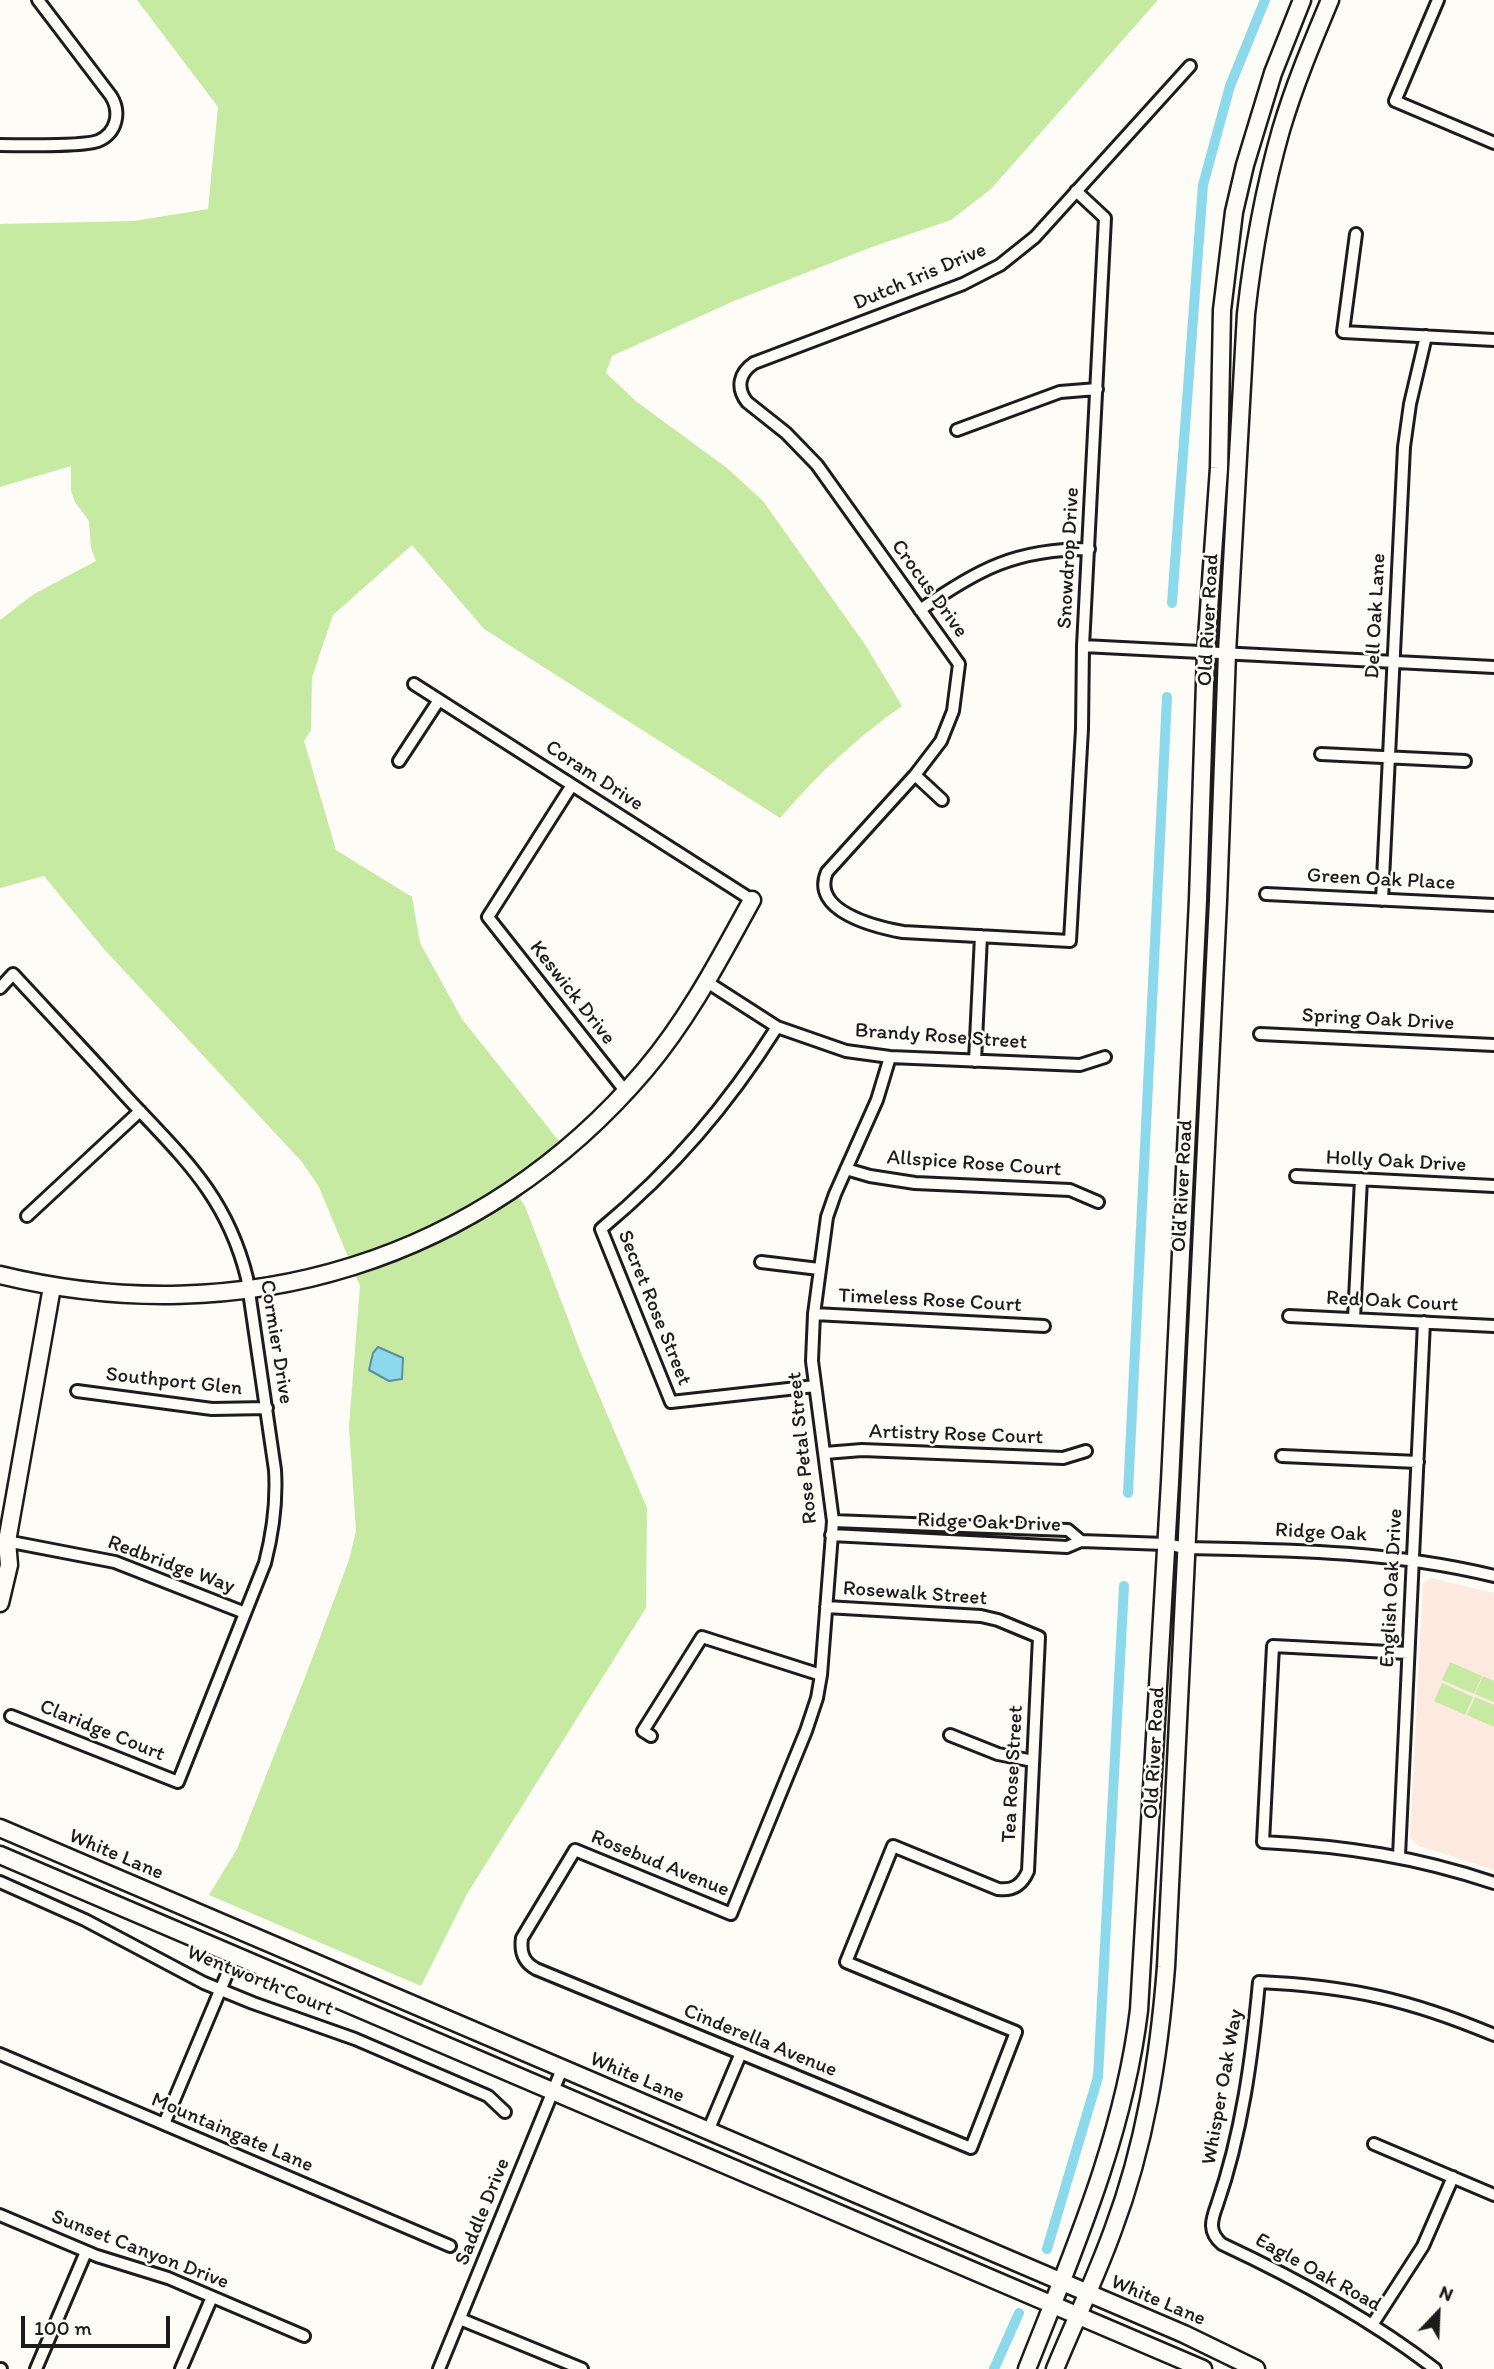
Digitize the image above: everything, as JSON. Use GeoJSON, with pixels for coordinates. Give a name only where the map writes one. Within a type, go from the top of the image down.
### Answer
{"type":"FeatureCollection","features":[{"type":"Feature","properties":{"kind":"main road","name":"Old River Road"},"geometry":{"type":"LineString","coordinates":[[1027,2369],[1103,2170],[1127,2085],[1136,2041],[1143,1966],[1197,912],[1206,652],[1219,468],[1222,310],[1234,212],[1245,165],[1269,85],[1302,0]]}},
{"type":"Feature","properties":{"kind":"main road","name":"Old River Road"},"geometry":{"type":"LineString","coordinates":[[1055,2369],[1114,2228],[1129,2183],[1141,2138],[1159,2045],[1166,1967],[1227,653],[1244,345],[1254,255],[1269,174],[1297,83],[1330,0]]}},
{"type":"Feature","properties":{"kind":"main road"},"geometry":{"type":"LineString","coordinates":[[0,1275],[52,1287],[107,1294],[162,1296],[249,1290],[292,1283],[352,1267],[394,1252],[463,1219],[513,1189],[555,1158],[585,1133],[626,1092],[674,1032],[707,982],[752,900]]}},
{"type":"Feature","properties":{"kind":"main road"},"geometry":{"type":"LineString","coordinates":[[0,1603],[9,1565],[2,1544],[52,1287]]}},
{"type":"Feature","properties":{"kind":"main road","name":"White Lane"},"geometry":{"type":"LineString","coordinates":[[0,1828],[1184,2334],[1256,2369]]}},
{"type":"Feature","properties":{"kind":"main road","name":"White Lane"},"geometry":{"type":"LineString","coordinates":[[0,1856],[1203,2369]]}},
{"type":"Feature","properties":{"kind":"main road"},"geometry":{"type":"LineString","coordinates":[[235,1955],[248,1947],[313,1972],[330,1970]]}},
{"type":"Feature","properties":{"kind":"main road"},"geometry":{"type":"LineString","coordinates":[[784,2189],[795,2180],[800,2180],[842,2195],[857,2194]]}},
{"type":"Feature","properties":{"kind":"street"},"geometry":{"type":"LineString","coordinates":[[0,145],[94,142],[109,133],[114,126],[114,100],[38,0]]}},
{"type":"Feature","properties":{"kind":"street"},"geometry":{"type":"LineString","coordinates":[[1438,0],[1395,101],[1494,143]]}},
{"type":"Feature","properties":{"kind":"street","name":"Dutch Iris Drive"},"geometry":{"type":"LineString","coordinates":[[754,363],[982,275],[1017,252],[1035,237],[1190,66]]}},
{"type":"Feature","properties":{"kind":"street","name":"Snowdrop Drive"},"geometry":{"type":"LineString","coordinates":[[981,936],[1070,941],[1105,218],[1076,191]]}},
{"type":"Feature","properties":{"kind":"street"},"geometry":{"type":"LineString","coordinates":[[1356,234],[1343,332],[1494,340]]}},
{"type":"Feature","properties":{"kind":"street","name":"Dell Oak Lane"},"geometry":{"type":"LineString","coordinates":[[1382,900],[1404,447],[1412,394],[1426,336]]}},
{"type":"Feature","properties":{"kind":"street","name":"Crocus Drive"},"geometry":{"type":"LineString","coordinates":[[754,363],[743,373],[740,380],[742,396],[786,433],[817,465],[959,664],[957,693],[948,727],[930,757],[827,872],[823,888],[831,904],[870,924],[903,932],[981,936]]}},
{"type":"Feature","properties":{"kind":"street"},"geometry":{"type":"LineString","coordinates":[[957,430],[1052,394],[1097,389]]}},
{"type":"Feature","properties":{"kind":"street"},"geometry":{"type":"LineString","coordinates":[[920,610],[957,584],[999,563],[1041,552],[1089,549]]}},
{"type":"Feature","properties":{"kind":"street"},"geometry":{"type":"LineString","coordinates":[[1083,646],[1494,667]]}},
{"type":"Feature","properties":{"kind":"street","name":"Coram Drive"},"geometry":{"type":"LineString","coordinates":[[414,684],[752,900]]}},
{"type":"Feature","properties":{"kind":"street"},"geometry":{"type":"LineString","coordinates":[[400,761],[439,700]]}},
{"type":"Feature","properties":{"kind":"street"},"geometry":{"type":"LineString","coordinates":[[1321,754],[1465,761]]}},
{"type":"Feature","properties":{"kind":"street"},"geometry":{"type":"LineString","coordinates":[[915,775],[942,800]]}},
{"type":"Feature","properties":{"kind":"street","name":"Keswick Drive"},"geometry":{"type":"LineString","coordinates":[[572,785],[488,917],[626,1092]]}},
{"type":"Feature","properties":{"kind":"street","name":"Green Oak Place"},"geometry":{"type":"LineString","coordinates":[[1266,894],[1494,905]]}},
{"type":"Feature","properties":{"kind":"street"},"geometry":{"type":"LineString","coordinates":[[975,1061],[981,936]]}},
{"type":"Feature","properties":{"kind":"street","name":"Cormier Drive"},"geometry":{"type":"LineString","coordinates":[[0,988],[13,974],[198,1175],[213,1194],[233,1233],[249,1290],[275,1470],[275,1517],[265,1563],[178,1782]]}},
{"type":"Feature","properties":{"kind":"street","name":"Brandy Rose Street"},"geometry":{"type":"LineString","coordinates":[[707,982],[777,1027],[846,1051],[890,1057],[1080,1065],[1105,1057]]}},
{"type":"Feature","properties":{"kind":"street","name":"Secret Rose Street"},"geometry":{"type":"LineString","coordinates":[[777,1027],[708,1125],[657,1180],[601,1228],[671,1402],[815,1386]]}},
{"type":"Feature","properties":{"kind":"street","name":"Spring Oak Drive"},"geometry":{"type":"LineString","coordinates":[[1260,1034],[1494,1045]]}},
{"type":"Feature","properties":{"kind":"street","name":"Rose Petal Street"},"geometry":{"type":"LineString","coordinates":[[731,1914],[817,1698],[833,1521],[812,1349],[819,1269],[827,1217],[877,1100],[890,1057]]}},
{"type":"Feature","properties":{"kind":"street"},"geometry":{"type":"LineString","coordinates":[[27,1216],[140,1111]]}},
{"type":"Feature","properties":{"kind":"street","name":"Allspice Rose Court"},"geometry":{"type":"LineString","coordinates":[[846,1169],[892,1181],[1070,1190],[1098,1202]]}},
{"type":"Feature","properties":{"kind":"street","name":"Holly Oak Drive"},"geometry":{"type":"LineString","coordinates":[[1296,1176],[1494,1186]]}},
{"type":"Feature","properties":{"kind":"street"},"geometry":{"type":"LineString","coordinates":[[1354,1319],[1361,1179]]}},
{"type":"Feature","properties":{"kind":"street"},"geometry":{"type":"LineString","coordinates":[[761,1262],[819,1269]]}},
{"type":"Feature","properties":{"kind":"street","name":"Timeless Rose Court"},"geometry":{"type":"LineString","coordinates":[[814,1314],[1044,1326]]}},
{"type":"Feature","properties":{"kind":"street","name":"Red Oak Court"},"geometry":{"type":"LineString","coordinates":[[1289,1316],[1494,1326]]}},
{"type":"Feature","properties":{"kind":"street","name":"English Oak Drive"},"geometry":{"type":"LineString","coordinates":[[1399,1856],[1424,1322]]}},
{"type":"Feature","properties":{"kind":"street","name":"Southport Glen"},"geometry":{"type":"LineString","coordinates":[[77,1391],[212,1409],[267,1408]]}},
{"type":"Feature","properties":{"kind":"street","name":"Artistry Rose Court"},"geometry":{"type":"LineString","coordinates":[[825,1453],[862,1450],[1063,1458],[1086,1451]]}},
{"type":"Feature","properties":{"kind":"street"},"geometry":{"type":"LineString","coordinates":[[1282,1456],[1418,1462]]}},
{"type":"Feature","properties":{"kind":"street","name":"Ridge Oak Drive"},"geometry":{"type":"LineString","coordinates":[[833,1521],[1068,1530],[1081,1541]]}},
{"type":"Feature","properties":{"kind":"street","name":"Ridge Oak Drive"},"geometry":{"type":"LineString","coordinates":[[831,1535],[1067,1547],[1081,1541],[1165,1544],[1186,1548]]}},
{"type":"Feature","properties":{"kind":"street","name":"Redbridge Way"},"geometry":{"type":"LineString","coordinates":[[2,1544],[114,1562],[245,1613]]}},
{"type":"Feature","properties":{"kind":"street","name":"Ridge Oak"},"geometry":{"type":"LineString","coordinates":[[1186,1548],[1330,1551],[1413,1560],[1494,1576]]}},
{"type":"Feature","properties":{"kind":"street","name":"Rosewalk Street"},"geometry":{"type":"LineString","coordinates":[[826,1607],[981,1616],[1039,1637]]}},
{"type":"Feature","properties":{"kind":"street"},"geometry":{"type":"LineString","coordinates":[[651,1736],[643,1731],[702,1637],[821,1675]]}},
{"type":"Feature","properties":{"kind":"street","name":"Tea Rose Street"},"geometry":{"type":"LineString","coordinates":[[971,2148],[1016,2032],[846,1962],[893,1846],[995,1888],[1013,1888],[1024,1879],[1028,1871],[1039,1637]]}},
{"type":"Feature","properties":{"kind":"street"},"geometry":{"type":"LineString","coordinates":[[1408,1653],[1273,1646],[1264,1842],[1321,1845],[1399,1856],[1494,1883]]}},
{"type":"Feature","properties":{"kind":"street","name":"Claridge Court"},"geometry":{"type":"LineString","coordinates":[[11,1716],[178,1782]]}},
{"type":"Feature","properties":{"kind":"street"},"geometry":{"type":"LineString","coordinates":[[950,1735],[998,1754],[1033,1761]]}},
{"type":"Feature","properties":{"kind":"street","name":"Rosebud Avenue"},"geometry":{"type":"LineString","coordinates":[[536,1969],[522,1954],[522,1938],[575,1850],[731,1914]]}},
{"type":"Feature","properties":{"kind":"street","name":"Wentworth Court"},"geometry":{"type":"LineString","coordinates":[[0,1882],[85,1920],[221,1990],[347,2036],[488,2096],[505,2112]]}},
{"type":"Feature","properties":{"kind":"street"},"geometry":{"type":"LineString","coordinates":[[164,2124],[235,1955]]}},
{"type":"Feature","properties":{"kind":"street","name":"Cinderella Avenue"},"geometry":{"type":"LineString","coordinates":[[536,1969],[971,2148]]}},
{"type":"Feature","properties":{"kind":"street","name":"Whisper Oak Way"},"geometry":{"type":"LineString","coordinates":[[1215,2238],[1211,2222],[1229,2171],[1241,2119],[1259,1982],[1328,1986],[1390,1998],[1493,2031]]}},
{"type":"Feature","properties":{"kind":"street"},"geometry":{"type":"LineString","coordinates":[[708,2131],[741,2053]]}},
{"type":"Feature","properties":{"kind":"street","name":"Mountaingate Lane"},"geometry":{"type":"LineString","coordinates":[[0,2054],[450,2246]]}},
{"type":"Feature","properties":{"kind":"street","name":"Saddle Drive"},"geometry":{"type":"LineString","coordinates":[[439,2369],[562,2069]]}},
{"type":"Feature","properties":{"kind":"street"},"geometry":{"type":"LineString","coordinates":[[1374,2144],[1494,2195]]}},
{"type":"Feature","properties":{"kind":"street"},"geometry":{"type":"LineString","coordinates":[[1372,2325],[1423,2246],[1453,2177]]}},
{"type":"Feature","properties":{"kind":"street","name":"Sunset Canyon Drive"},"geometry":{"type":"LineString","coordinates":[[0,2215],[86,2252],[168,2278],[304,2336]]}},
{"type":"Feature","properties":{"kind":"street","name":"Eagle Oak Road"},"geometry":{"type":"LineString","coordinates":[[1215,2238],[1222,2244],[1287,2275],[1372,2325],[1434,2369]]}},
{"type":"Feature","properties":{"kind":"street"},"geometry":{"type":"LineString","coordinates":[[36,2369],[86,2252]]}},
{"type":"Feature","properties":{"kind":"street"},"geometry":{"type":"LineString","coordinates":[[181,2369],[212,2297]]}},
{"type":"Feature","properties":{"kind":"street"},"geometry":{"type":"LineString","coordinates":[[460,2319],[582,2369]]}},
{"type":"Feature","properties":{"kind":"shaded area"},"geometry":{"type":"Polygon","coordinates":[[[1431,1578],[1494,1593],[1494,1870],[1419,1846],[1410,1838],[1423,1583],[1431,1578]]]}},
{"type":"Feature","properties":{"kind":"green space"},"geometry":{"type":"Polygon","coordinates":[[[137,0],[1158,0],[991,189],[951,220],[872,247],[734,301],[612,356],[606,373],[637,402],[727,468],[763,501],[864,643],[902,706],[838,758],[780,818],[484,629],[412,545],[333,615],[312,677],[311,730],[304,741],[336,850],[412,897],[420,943],[462,1019],[566,1150],[514,1190],[525,1206],[581,1353],[647,1508],[646,1608],[467,1894],[421,1986],[209,1895],[237,1849],[349,1560],[356,1531],[349,1426],[360,1286],[319,1187],[302,1162],[103,948],[44,876],[0,888],[0,620],[34,594],[96,561],[91,548],[89,521],[75,502],[71,491],[71,466],[0,487],[0,224],[134,221],[208,209],[218,107],[137,0]]]}},
{"type":"Feature","properties":{"kind":"green space"},"geometry":{"type":"Polygon","coordinates":[[[1450,1662],[1482,1676],[1474,1694],[1442,1680],[1450,1662]]]}},
{"type":"Feature","properties":{"kind":"green space"},"geometry":{"type":"Polygon","coordinates":[[[1483,1676],[1494,1681],[1494,1702],[1475,1694],[1483,1676]]]}},
{"type":"Feature","properties":{"kind":"green space"},"geometry":{"type":"Polygon","coordinates":[[[1442,1683],[1473,1697],[1465,1715],[1434,1701],[1442,1683]]]}},
{"type":"Feature","properties":{"kind":"green space"},"geometry":{"type":"Polygon","coordinates":[[[1475,1697],[1494,1705],[1494,1727],[1467,1715],[1475,1697]]]}},
{"type":"Feature","properties":{"kind":"water"},"geometry":{"type":"Polygon","coordinates":[[[378,1347],[403,1358],[402,1379],[389,1381],[369,1370],[373,1353],[378,1347]]]}},
{"type":"Feature","properties":{"kind":"waterway"},"geometry":{"type":"LineString","coordinates":[[1172,603],[1203,185],[1230,86],[1265,0]]}},
{"type":"Feature","properties":{"kind":"waterway"},"geometry":{"type":"LineString","coordinates":[[1128,1493],[1167,697]]}},
{"type":"Feature","properties":{"kind":"waterway"},"geometry":{"type":"LineString","coordinates":[[1047,2249],[1098,2077],[1124,1586]]}},
{"type":"Feature","properties":{"kind":"waterway"},"geometry":{"type":"LineString","coordinates":[[994,2369],[1019,2313]]}}]}
